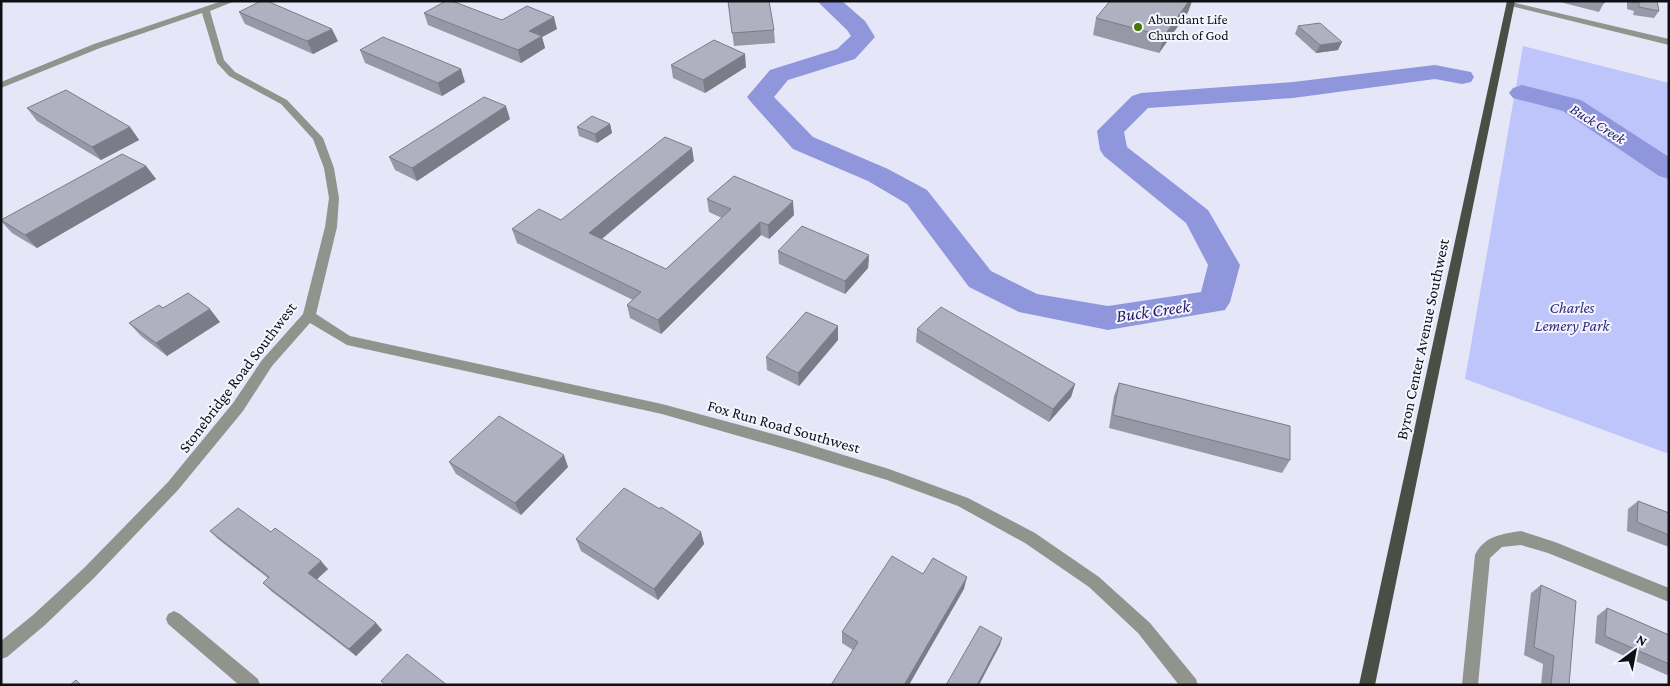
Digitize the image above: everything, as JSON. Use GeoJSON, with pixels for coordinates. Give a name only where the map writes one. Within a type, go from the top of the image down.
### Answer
{"type":"FeatureCollection","features":[{"type":"Feature","properties":{"kind":"main road","name":"Byron Center Avenue Southwest"},"geometry":{"type":"LineString","coordinates":[[1366,685],[1510,2]]}},
{"type":"Feature","properties":{"kind":"street"},"geometry":{"type":"LineString","coordinates":[[1,85],[97,46],[231,1]]}},
{"type":"Feature","properties":{"kind":"street"},"geometry":{"type":"LineString","coordinates":[[1510,2],[1669,42]]}},
{"type":"Feature","properties":{"kind":"street","name":"Stonebridge Road Southwest"},"geometry":{"type":"LineString","coordinates":[[1,651],[89,573],[173,486],[238,407],[267,363],[309,316],[331,226],[334,198],[329,168],[318,138],[284,102],[232,74],[220,61],[207,19],[206,9]]}},
{"type":"Feature","properties":{"kind":"street","name":"Fox Run Road Southwest"},"geometry":{"type":"LineString","coordinates":[[309,316],[347,340],[662,409],[795,446],[889,475],[963,502],[1030,538],[1094,582],[1144,628],[1190,685]]}},
{"type":"Feature","properties":{"kind":"street"},"geometry":{"type":"LineString","coordinates":[[1470,685],[1483,555],[1498,541],[1521,538],[1550,547],[1669,595]]}},
{"type":"Feature","properties":{"kind":"street"},"geometry":{"type":"LineString","coordinates":[[174,619],[252,685]]}},
{"type":"Feature","properties":{"kind":"green space","name":"Charles Lemery Park"},"geometry":{"type":"Polygon","coordinates":[[[1523,46],[1669,83],[1669,454],[1465,379],[1523,46]]]}},
{"type":"Feature","properties":{"kind":"building"},"geometry":{"type":"Polygon","coordinates":[[[261,1],[267,1],[332,29],[307,41],[239,12],[261,1]]]}},
{"type":"Feature","properties":{"kind":"building"},"geometry":{"type":"Polygon","coordinates":[[[446,1],[452,1],[502,20],[527,6],[554,17],[529,31],[542,36],[518,50],[424,13],[446,1]]]}},
{"type":"Feature","properties":{"kind":"building"},"geometry":{"type":"Polygon","coordinates":[[[728,1],[769,1],[774,30],[732,33],[728,1]]]}},
{"type":"Feature","properties":{"kind":"building"},"geometry":{"type":"Polygon","coordinates":[[[1110,1],[1189,1],[1164,36],[1096,18],[1110,1]]]}},
{"type":"Feature","properties":{"kind":"building"},"geometry":{"type":"Polygon","coordinates":[[[1657,1],[1659,11],[1639,7],[1639,3],[1632,2],[1657,1]]]}},
{"type":"Feature","properties":{"kind":"building"},"geometry":{"type":"Polygon","coordinates":[[[1320,23],[1342,42],[1320,45],[1298,26],[1320,23]]]}},
{"type":"Feature","properties":{"kind":"building"},"geometry":{"type":"Polygon","coordinates":[[[383,37],[461,69],[438,83],[360,50],[383,37]]]}},
{"type":"Feature","properties":{"kind":"building"},"geometry":{"type":"Polygon","coordinates":[[[714,40],[745,54],[703,80],[671,65],[714,40]]]}},
{"type":"Feature","properties":{"kind":"building"},"geometry":{"type":"Polygon","coordinates":[[[66,90],[130,127],[92,147],[27,108],[66,90]]]}},
{"type":"Feature","properties":{"kind":"building"},"geometry":{"type":"Polygon","coordinates":[[[484,97],[506,106],[412,168],[389,157],[484,97]]]}},
{"type":"Feature","properties":{"kind":"building"},"geometry":{"type":"Polygon","coordinates":[[[592,116],[610,124],[595,134],[577,127],[592,116]]]}},
{"type":"Feature","properties":{"kind":"building"},"geometry":{"type":"Polygon","coordinates":[[[665,137],[692,148],[589,233],[666,269],[731,209],[707,199],[734,176],[793,201],[768,225],[760,222],[658,320],[627,305],[641,292],[512,229],[539,209],[561,220],[665,137]]]}},
{"type":"Feature","properties":{"kind":"building"},"geometry":{"type":"Polygon","coordinates":[[[122,154],[146,166],[25,235],[1,220],[122,154]]]}},
{"type":"Feature","properties":{"kind":"building"},"geometry":{"type":"Polygon","coordinates":[[[802,226],[869,255],[845,281],[778,251],[802,226]]]}},
{"type":"Feature","properties":{"kind":"building"},"geometry":{"type":"Polygon","coordinates":[[[188,293],[210,309],[156,343],[129,323],[159,305],[163,308],[188,293]]]}},
{"type":"Feature","properties":{"kind":"building"},"geometry":{"type":"Polygon","coordinates":[[[941,307],[1075,384],[1053,409],[917,329],[941,307]]]}},
{"type":"Feature","properties":{"kind":"building"},"geometry":{"type":"Polygon","coordinates":[[[806,312],[838,326],[798,373],[766,357],[806,312]]]}},
{"type":"Feature","properties":{"kind":"building"},"geometry":{"type":"Polygon","coordinates":[[[1119,383],[1290,426],[1290,460],[1113,415],[1119,383]]]}},
{"type":"Feature","properties":{"kind":"building"},"geometry":{"type":"Polygon","coordinates":[[[499,416],[564,455],[515,503],[449,462],[499,416]]]}},
{"type":"Feature","properties":{"kind":"building"},"geometry":{"type":"Polygon","coordinates":[[[624,488],[660,509],[661,507],[701,532],[654,589],[576,539],[624,488]]]}},
{"type":"Feature","properties":{"kind":"building"},"geometry":{"type":"Polygon","coordinates":[[[1638,501],[1669,513],[1669,535],[1637,522],[1638,501]]]}},
{"type":"Feature","properties":{"kind":"building"},"geometry":{"type":"Polygon","coordinates":[[[238,508],[271,532],[275,528],[321,561],[308,573],[376,623],[349,649],[263,583],[269,577],[210,531],[238,508]]]}},
{"type":"Feature","properties":{"kind":"building"},"geometry":{"type":"Polygon","coordinates":[[[892,556],[923,574],[933,558],[967,577],[904,685],[831,685],[858,642],[842,632],[892,556]]]}},
{"type":"Feature","properties":{"kind":"building"},"geometry":{"type":"Polygon","coordinates":[[[1541,585],[1576,601],[1569,685],[1551,685],[1554,656],[1534,647],[1541,585]]]}},
{"type":"Feature","properties":{"kind":"building"},"geometry":{"type":"Polygon","coordinates":[[[1607,608],[1669,635],[1669,664],[1605,636],[1607,608]]]}},
{"type":"Feature","properties":{"kind":"building"},"geometry":{"type":"Polygon","coordinates":[[[980,626],[1002,638],[977,685],[946,685],[980,626]]]}},
{"type":"Feature","properties":{"kind":"building"},"geometry":{"type":"Polygon","coordinates":[[[407,654],[447,685],[386,685],[381,681],[407,654]]]}},
{"type":"Feature","properties":{"kind":"building"},"geometry":{"type":"Polygon","coordinates":[[[76,680],[81,685],[70,685],[76,680]]]}},
{"type":"Feature","properties":{"kind":"waterway","name":"Buck Creek"},"geometry":{"type":"LineString","coordinates":[[828,1],[857,26],[863,37],[846,54],[779,75],[760,97],[803,143],[878,175],[917,197],[980,279],[1030,304],[1108,318],[1214,302],[1224,265],[1198,217],[1114,150],[1110,131],[1141,101],[1293,90],[1435,72],[1462,77]]}},
{"type":"Feature","properties":{"kind":"waterway","name":"Buck Creek"},"geometry":{"type":"LineString","coordinates":[[1522,93],[1572,105],[1669,170]]}},
{"type":"Feature","properties":{"kind":"place","name":"Abundant Life Church of God"},"geometry":{"type":"Point","coordinates":[1138,27]}}]}
